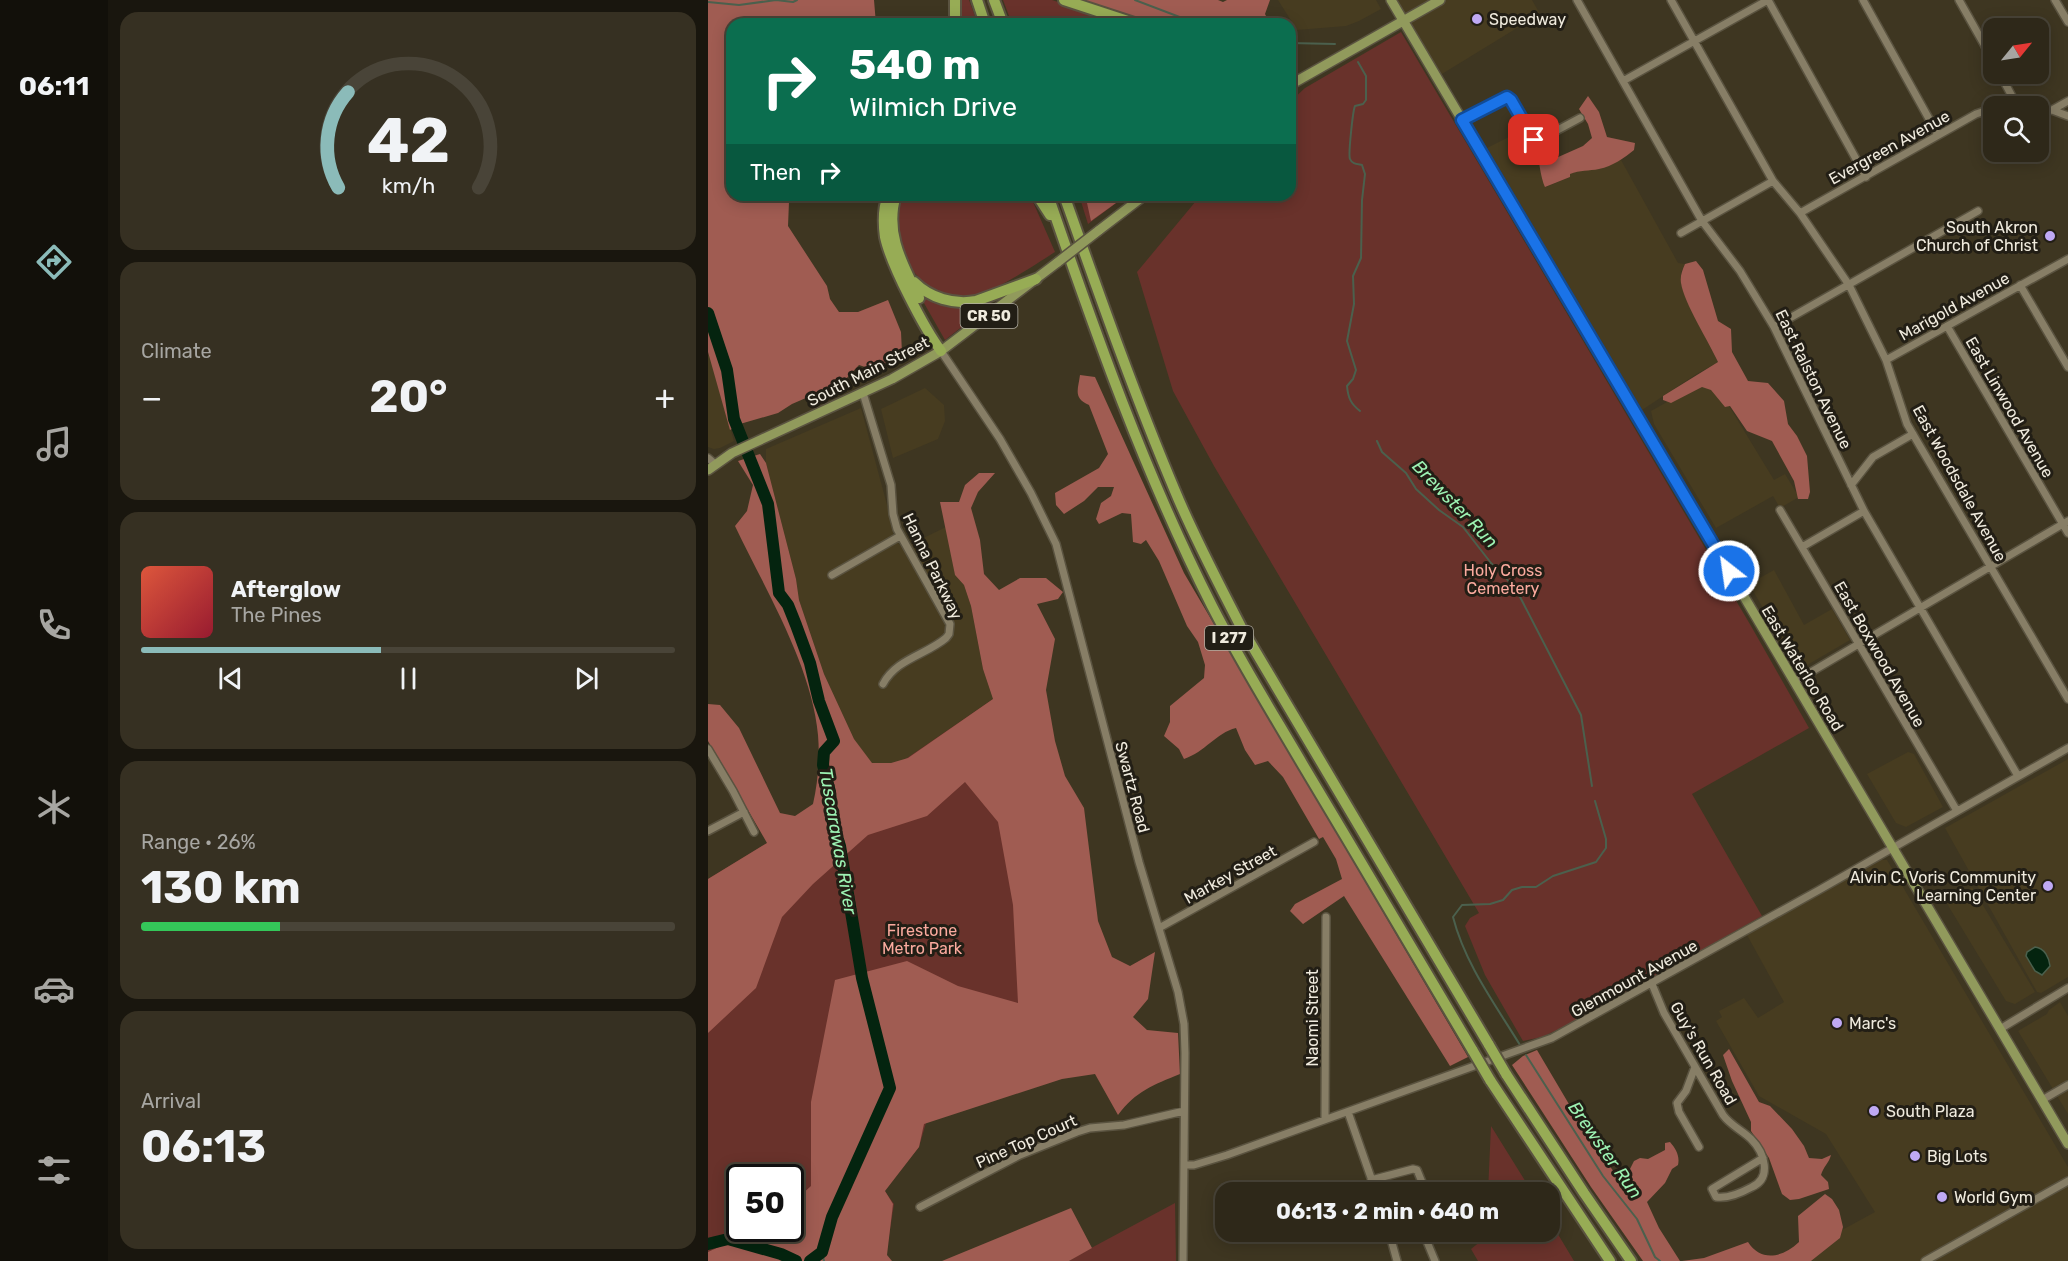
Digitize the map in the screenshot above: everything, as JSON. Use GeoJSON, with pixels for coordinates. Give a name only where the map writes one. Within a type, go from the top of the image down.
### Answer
{"type":"FeatureCollection","features":[{"type":"Feature","properties":{"kind":"highway"},"geometry":{"type":"LineString","coordinates":[[955,0],[955,18]]}},
{"type":"Feature","properties":{"kind":"highway"},"geometry":{"type":"LineString","coordinates":[[976,0],[983,18]]}},
{"type":"Feature","properties":{"kind":"highway"},"geometry":{"type":"LineString","coordinates":[[994,0],[1001,18]]}},
{"type":"Feature","properties":{"kind":"highway"},"geometry":{"type":"LineString","coordinates":[[1064,0],[1119,18]]}},
{"type":"Feature","properties":{"kind":"highway"},"geometry":{"type":"LineString","coordinates":[[887,201],[884,217],[888,249],[925,327],[942,351]]}},
{"type":"Feature","properties":{"kind":"highway"},"geometry":{"type":"LineString","coordinates":[[895,201],[892,214],[892,233],[898,252],[936,332],[942,351]]}},
{"type":"Feature","properties":{"kind":"highway"},"geometry":{"type":"LineString","coordinates":[[1041,201],[1060,230]]}},
{"type":"Feature","properties":{"kind":"highway","name":"I 277"},"geometry":{"type":"LineString","coordinates":[[1050,201],[1091,318],[1160,498],[1209,600],[1248,673],[1490,1080],[1610,1261]]}},
{"type":"Feature","properties":{"kind":"highway","name":"I 277"},"geometry":{"type":"LineString","coordinates":[[1067,201],[1101,301],[1175,491],[1241,627],[1506,1074],[1630,1261]]}},
{"type":"Feature","properties":{"kind":"highway"},"geometry":{"type":"LineString","coordinates":[[912,280],[937,297],[968,303],[1036,279]]}},
{"type":"Feature","properties":{"kind":"main road","name":"East Waterloo Road"},"geometry":{"type":"LineString","coordinates":[[1391,0],[2068,1144]]}},
{"type":"Feature","properties":{"kind":"main road"},"geometry":{"type":"LineString","coordinates":[[1296,82],[1440,0]]}},
{"type":"Feature","properties":{"kind":"main road","name":"South Main Street"},"geometry":{"type":"LineString","coordinates":[[710,464],[892,380],[942,351],[1137,201]]}},
{"type":"Feature","properties":{"kind":"street","name":"East Ralston Avenue"},"geometry":{"type":"LineString","coordinates":[[1577,0],[1702,221],[1740,271],[1774,327],[1864,511],[2018,777]]}},
{"type":"Feature","properties":{"kind":"street","name":"East Woodsdale Avenue"},"geometry":{"type":"LineString","coordinates":[[1671,0],[1773,181],[1800,213],[1849,285],[1886,360],[1912,434],[2068,699]]}},
{"type":"Feature","properties":{"kind":"street"},"geometry":{"type":"LineString","coordinates":[[1623,81],[1768,0],[1866,177]]}},
{"type":"Feature","properties":{"kind":"street"},"geometry":{"type":"LineString","coordinates":[[1863,0],[1938,135]]}},
{"type":"Feature","properties":{"kind":"street"},"geometry":{"type":"LineString","coordinates":[[1959,0],[1983,43]]}},
{"type":"Feature","properties":{"kind":"street"},"geometry":{"type":"LineString","coordinates":[[2055,0],[2068,22]]}},
{"type":"Feature","properties":{"kind":"street"},"geometry":{"type":"LineString","coordinates":[[1462,120],[1504,97],[1511,100],[1534,140],[1539,140],[1580,118]]}},
{"type":"Feature","properties":{"kind":"street"},"geometry":{"type":"LineString","coordinates":[[2052,110],[2068,101]]}},
{"type":"Feature","properties":{"kind":"street"},"geometry":{"type":"LineString","coordinates":[[2049,110],[2068,116]]}},
{"type":"Feature","properties":{"kind":"street","name":"Evergreen Avenue"},"geometry":{"type":"LineString","coordinates":[[1800,213],[1983,112]]}},
{"type":"Feature","properties":{"kind":"street"},"geometry":{"type":"LineString","coordinates":[[1681,233],[1773,181]]}},
{"type":"Feature","properties":{"kind":"street"},"geometry":{"type":"LineString","coordinates":[[1774,327],[1978,211]]}},
{"type":"Feature","properties":{"kind":"street","name":"Marigold Avenue"},"geometry":{"type":"LineString","coordinates":[[1886,360],[2068,259]]}},
{"type":"Feature","properties":{"kind":"street"},"geometry":{"type":"LineString","coordinates":[[2020,285],[2068,367]]}},
{"type":"Feature","properties":{"kind":"street","name":"East Linwood Avenue"},"geometry":{"type":"LineString","coordinates":[[1947,326],[2066,523],[2068,533]]}},
{"type":"Feature","properties":{"kind":"street","name":"Swartz Road"},"geometry":{"type":"LineString","coordinates":[[942,351],[1000,439],[1031,493],[1056,544],[1068,583],[1099,712],[1178,992],[1185,1053],[1183,1261]]}},
{"type":"Feature","properties":{"kind":"street","name":"Hanna Parkway"},"geometry":{"type":"LineString","coordinates":[[863,393],[891,485],[894,518],[900,536],[948,620],[950,629],[943,641],[897,667],[883,684]]}},
{"type":"Feature","properties":{"kind":"street"},"geometry":{"type":"LineString","coordinates":[[1851,485],[1873,457],[1912,434]]}},
{"type":"Feature","properties":{"kind":"street","name":"East Boxwood Avenue"},"geometry":{"type":"LineString","coordinates":[[1780,510],[1957,811]]}},
{"type":"Feature","properties":{"kind":"street"},"geometry":{"type":"LineString","coordinates":[[1802,547],[1864,511]]}},
{"type":"Feature","properties":{"kind":"street"},"geometry":{"type":"LineString","coordinates":[[1794,682],[2066,523]]}},
{"type":"Feature","properties":{"kind":"street"},"geometry":{"type":"LineString","coordinates":[[832,575],[900,536]]}},
{"type":"Feature","properties":{"kind":"street","name":"Glenmount Avenue"},"geometry":{"type":"LineString","coordinates":[[1185,1165],[1227,1155],[1532,1047],[1580,1024],[1652,984],[2068,748]]}},
{"type":"Feature","properties":{"kind":"street"},"geometry":{"type":"LineString","coordinates":[[708,749],[754,832]]}},
{"type":"Feature","properties":{"kind":"street"},"geometry":{"type":"LineString","coordinates":[[708,831],[744,812]]}},
{"type":"Feature","properties":{"kind":"street","name":"Markey Street"},"geometry":{"type":"LineString","coordinates":[[1159,928],[1314,842]]}},
{"type":"Feature","properties":{"kind":"street","name":"Naomi Street"},"geometry":{"type":"LineString","coordinates":[[1325,1119],[1326,917]]}},
{"type":"Feature","properties":{"kind":"street","name":"Guy's Run Road"},"geometry":{"type":"LineString","coordinates":[[1652,984],[1664,1013],[1730,1125],[1752,1140],[1762,1158]]}},
{"type":"Feature","properties":{"kind":"street"},"geometry":{"type":"LineString","coordinates":[[2000,1029],[2068,988]]}},
{"type":"Feature","properties":{"kind":"street"},"geometry":{"type":"LineString","coordinates":[[1695,1067],[1686,1092],[1677,1103],[1679,1112],[1699,1147]]}},
{"type":"Feature","properties":{"kind":"street"},"geometry":{"type":"LineString","coordinates":[[2042,1100],[2068,1085]]}},
{"type":"Feature","properties":{"kind":"street","name":"Pine Top Court"},"geometry":{"type":"LineString","coordinates":[[920,1207],[1020,1155],[1077,1132],[1090,1128],[1124,1125],[1184,1111]]}},
{"type":"Feature","properties":{"kind":"street"},"geometry":{"type":"LineString","coordinates":[[1348,1112],[1371,1180],[1413,1169],[1417,1170],[1422,1182]]}},
{"type":"Feature","properties":{"kind":"street"},"geometry":{"type":"LineString","coordinates":[[1762,1158],[1764,1177],[1759,1183],[1724,1198],[1716,1197],[1712,1189],[1762,1158]]}},
{"type":"Feature","properties":{"kind":"street"},"geometry":{"type":"LineString","coordinates":[[1925,1261],[2068,1181]]}},
{"type":"Feature","properties":{"kind":"street"},"geometry":{"type":"LineString","coordinates":[[1392,1242],[1397,1261]]}},
{"type":"Feature","properties":{"kind":"street"},"geometry":{"type":"LineString","coordinates":[[1427,1242],[1434,1261]]}},
{"type":"Feature","properties":{"kind":"shaded area"},"geometry":{"type":"Polygon","coordinates":[[[708,0],[874,0],[876,18],[726,18],[726,201],[810,201],[789,202],[788,226],[827,286],[830,299],[839,312],[858,312],[888,300],[901,332],[902,353],[874,370],[859,365],[843,382],[792,404],[778,413],[740,424],[730,430],[708,352],[708,0]]]}},
{"type":"Feature","properties":{"kind":"shaded area"},"geometry":{"type":"Polygon","coordinates":[[[1080,0],[1218,0],[1223,2],[1227,0],[1270,0],[1265,14],[1267,18],[1132,18],[1080,0]]]}},
{"type":"Feature","properties":{"kind":"shaded area"},"geometry":{"type":"Polygon","coordinates":[[[1278,0],[1376,0],[1381,9],[1346,26],[1297,30],[1296,18],[1289,18],[1278,0]]]}},
{"type":"Feature","properties":{"kind":"shaded area"},"geometry":{"type":"Polygon","coordinates":[[[1391,0],[1532,0],[1540,14],[1437,77],[1391,0]]]}},
{"type":"Feature","properties":{"kind":"shaded area"},"geometry":{"type":"Polygon","coordinates":[[[1588,96],[1599,112],[1607,137],[1635,143],[1634,150],[1609,166],[1570,174],[1570,177],[1545,187],[1539,165],[1539,143],[1547,156],[1556,158],[1583,146],[1592,138],[1588,124],[1579,109],[1588,96]]]}},
{"type":"Feature","properties":{"kind":"shaded area"},"geometry":{"type":"Polygon","coordinates":[[[1523,130],[1545,169],[1546,187],[1570,177],[1569,174],[1583,169],[1599,169],[1621,160],[1678,263],[1685,264],[1681,272],[1681,284],[1686,299],[1718,362],[1642,410],[1487,148],[1523,130]]]}},
{"type":"Feature","properties":{"kind":"shaded area"},"geometry":{"type":"Polygon","coordinates":[[[1089,201],[1119,201],[1091,221],[1087,203],[1089,201]]]}},
{"type":"Feature","properties":{"kind":"shaded area"},"geometry":{"type":"Polygon","coordinates":[[[1696,261],[1703,270],[1718,321],[1731,329],[1732,352],[1748,381],[1768,383],[1784,401],[1788,424],[1807,456],[1810,492],[1808,499],[1798,499],[1794,481],[1772,441],[1747,431],[1730,406],[1725,407],[1711,390],[1702,387],[1671,403],[1663,400],[1663,396],[1718,362],[1692,312],[1681,283],[1681,274],[1685,264],[1696,261]]]}},
{"type":"Feature","properties":{"kind":"shaded area"},"geometry":{"type":"Polygon","coordinates":[[[708,352],[734,441],[714,449],[708,447],[708,352]]]}},
{"type":"Feature","properties":{"kind":"shaded area"},"geometry":{"type":"Polygon","coordinates":[[[1080,375],[1095,377],[1184,573],[1468,1057],[1450,1066],[1344,896],[1303,924],[1290,911],[1295,904],[1342,879],[1336,859],[1323,837],[1319,839],[1283,777],[1268,761],[1255,765],[1245,750],[1236,728],[1222,734],[1198,752],[1184,759],[1179,749],[1164,736],[1170,722],[1170,706],[1204,678],[1205,665],[1198,642],[1187,626],[1159,561],[1146,540],[1141,544],[1133,542],[1131,514],[1122,513],[1099,524],[1096,519],[1101,503],[1111,496],[1114,487],[1098,487],[1084,501],[1064,514],[1056,505],[1055,493],[1099,468],[1108,454],[1089,405],[1079,396],[1080,375]]]}},
{"type":"Feature","properties":{"kind":"shaded area"},"geometry":{"type":"Polygon","coordinates":[[[1708,379],[1729,406],[1774,480],[1785,474],[1799,497],[1780,508],[1773,496],[1716,528],[1654,424],[1651,411],[1708,379]]]}},
{"type":"Feature","properties":{"kind":"shaded area"},"geometry":{"type":"Polygon","coordinates":[[[925,388],[944,405],[945,421],[938,439],[893,458],[881,409],[925,388]]]}},
{"type":"Feature","properties":{"kind":"shaded area"},"geometry":{"type":"Polygon","coordinates":[[[861,408],[894,531],[892,537],[903,548],[946,527],[955,575],[964,585],[971,606],[983,669],[993,699],[908,758],[891,763],[871,763],[854,739],[824,674],[799,600],[796,579],[766,463],[766,449],[861,408]]]}},
{"type":"Feature","properties":{"kind":"shaded area","name":"Firestone Metro Park"},"geometry":{"type":"Polygon","coordinates":[[[760,454],[766,463],[796,579],[799,600],[824,674],[854,739],[872,763],[891,763],[908,758],[993,699],[983,669],[971,606],[964,585],[955,575],[940,502],[959,502],[965,485],[979,473],[995,473],[978,492],[971,508],[980,540],[984,574],[999,590],[1020,578],[1046,578],[1063,592],[1058,599],[1037,604],[1055,639],[1046,690],[1055,741],[1065,776],[1084,808],[1098,921],[1112,957],[1130,966],[1155,952],[1148,999],[1133,1017],[1147,1030],[1178,1033],[1180,1074],[1138,1094],[1118,1115],[1095,1074],[1062,1079],[924,1124],[919,1147],[885,1191],[893,1204],[887,1255],[892,1261],[708,1261],[708,1252],[730,1242],[804,1242],[804,1192],[811,1186],[811,1102],[835,980],[907,961],[958,986],[1018,1003],[1013,905],[998,822],[965,782],[927,816],[868,835],[813,884],[782,917],[756,988],[708,1033],[708,879],[767,843],[708,741],[708,704],[720,705],[739,728],[780,813],[795,816],[813,804],[819,752],[814,709],[797,655],[735,526],[747,511],[753,485],[738,461],[760,454]]]}},
{"type":"Feature","properties":{"kind":"shaded area"},"geometry":{"type":"Polygon","coordinates":[[[1774,570],[1804,625],[1832,609],[1850,640],[1802,668],[1797,667],[1749,584],[1774,570]]]}},
{"type":"Feature","properties":{"kind":"shaded area"},"geometry":{"type":"Polygon","coordinates":[[[1908,752],[1914,754],[1943,807],[1906,827],[1896,823],[1867,774],[1908,752]]]}},
{"type":"Feature","properties":{"kind":"shaded area"},"geometry":{"type":"Polygon","coordinates":[[[2068,759],[2068,977],[2041,993],[2037,992],[1945,828],[2068,759]]]}},
{"type":"Feature","properties":{"kind":"shaded area"},"geometry":{"type":"Polygon","coordinates":[[[1880,860],[1887,860],[2068,1167],[2068,1261],[1811,1261],[1840,1238],[1842,1230],[1875,1212],[1826,1134],[1759,1096],[1716,1021],[1722,1017],[1719,1011],[1744,998],[1758,1018],[1784,1002],[1747,935],[1880,860]]]}},
{"type":"Feature","properties":{"kind":"shaded area"},"geometry":{"type":"Polygon","coordinates":[[[1972,887],[2035,992],[2015,1004],[2006,1001],[1947,902],[1972,887]]]}},
{"type":"Feature","properties":{"kind":"shaded area"},"geometry":{"type":"Polygon","coordinates":[[[2035,947],[2044,951],[2050,966],[2042,975],[2035,971],[2026,956],[2027,952],[2035,947]]]}},
{"type":"Feature","properties":{"kind":"shaded area"},"geometry":{"type":"Polygon","coordinates":[[[2060,1002],[2068,1016],[2068,1114],[2018,1031],[2047,1014],[2060,1002]]]}},
{"type":"Feature","properties":{"kind":"shaded area"},"geometry":{"type":"Polygon","coordinates":[[[1729,1049],[1759,1102],[1770,1106],[1792,1129],[1809,1158],[1822,1159],[1831,1155],[1821,1175],[1828,1182],[1829,1189],[1790,1200],[1782,1194],[1769,1158],[1751,1131],[1751,1122],[1732,1081],[1723,1055],[1729,1049]]]}},
{"type":"Feature","properties":{"kind":"shaded area"},"geometry":{"type":"Polygon","coordinates":[[[1537,1050],[1589,1138],[1617,1176],[1630,1169],[1634,1161],[1640,1158],[1648,1159],[1665,1150],[1665,1143],[1670,1142],[1674,1147],[1678,1156],[1678,1165],[1672,1169],[1665,1183],[1647,1202],[1659,1228],[1680,1261],[1643,1261],[1591,1187],[1512,1065],[1523,1056],[1537,1050]]]}},
{"type":"Feature","properties":{"kind":"shaded area"},"geometry":{"type":"Polygon","coordinates":[[[1825,1194],[1832,1199],[1839,1210],[1843,1227],[1840,1238],[1811,1261],[1682,1261],[1704,1258],[1748,1242],[1758,1252],[1765,1255],[1771,1256],[1785,1252],[1799,1242],[1798,1216],[1825,1194]]]}},
{"type":"Feature","properties":{"kind":"shaded area"},"geometry":{"type":"Polygon","coordinates":[[[1071,1208],[1092,1248],[1069,1261],[942,1261],[1071,1208]]]}},
{"type":"Feature","properties":{"kind":"green space"},"geometry":{"type":"Polygon","coordinates":[[[959,0],[969,0],[976,18],[959,18],[959,0]]]}},
{"type":"Feature","properties":{"kind":"green space"},"geometry":{"type":"Polygon","coordinates":[[[1003,0],[1052,0],[1106,18],[1010,18],[1003,0]]]}},
{"type":"Feature","properties":{"kind":"green space","name":"Holy Cross Cemetery"},"geometry":{"type":"Polygon","coordinates":[[[1401,32],[1809,728],[1692,794],[1762,916],[1578,1020],[1542,1037],[1523,1041],[1485,975],[1465,926],[1470,918],[1479,913],[1214,466],[1173,391],[1137,272],[1196,201],[1296,201],[1296,96],[1305,88],[1401,32]]]}},
{"type":"Feature","properties":{"kind":"green space"},"geometry":{"type":"Polygon","coordinates":[[[900,201],[1033,201],[1055,252],[982,294],[961,299],[950,297],[921,280],[906,261],[898,240],[900,201]]]}},
{"type":"Feature","properties":{"kind":"green space"},"geometry":{"type":"Polygon","coordinates":[[[1081,201],[1119,201],[1088,224],[1081,201]]]}},
{"type":"Feature","properties":{"kind":"green space"},"geometry":{"type":"Polygon","coordinates":[[[916,289],[922,293],[990,301],[991,304],[945,340],[916,289]]]}},
{"type":"Feature","properties":{"kind":"green space","name":"Firestone Metro Park"},"geometry":{"type":"Polygon","coordinates":[[[1021,680],[1121,1049],[926,1123],[919,1147],[884,1190],[894,1204],[886,1255],[708,1261],[708,879],[907,758],[1021,680]]]}},
{"type":"Feature","properties":{"kind":"green space"},"geometry":{"type":"Polygon","coordinates":[[[1491,1126],[1526,1182],[1488,1182],[1491,1126]]]}},
{"type":"Feature","properties":{"kind":"green space"},"geometry":{"type":"Polygon","coordinates":[[[1175,1203],[1176,1261],[1069,1261],[1080,1254],[1175,1203]]]}},
{"type":"Feature","properties":{"kind":"green space"},"geometry":{"type":"Polygon","coordinates":[[[1560,1238],[1574,1261],[1478,1261],[1471,1249],[1480,1242],[1560,1242],[1560,1238]]]}},
{"type":"Feature","properties":{"kind":"waterway","name":"Brewster Run"},"geometry":{"type":"LineString","coordinates":[[708,2],[739,5],[776,0],[793,2],[797,0]]}},
{"type":"Feature","properties":{"kind":"waterway","name":"Brewster Run"},"geometry":{"type":"LineString","coordinates":[[1135,0],[1182,18]]}},
{"type":"Feature","properties":{"kind":"waterway","name":"Brewster Run"},"geometry":{"type":"LineString","coordinates":[[1296,43],[1335,44]]}},
{"type":"Feature","properties":{"kind":"waterway","name":"Brewster Run"},"geometry":{"type":"LineString","coordinates":[[1358,62],[1366,76],[1366,100],[1363,104],[1355,106],[1350,159],[1355,164],[1362,165],[1365,174],[1361,258],[1353,276],[1354,304],[1347,341],[1356,370],[1347,386],[1350,400],[1360,411]]}},
{"type":"Feature","properties":{"kind":"waterway","name":"Tuscarawas River"},"geometry":{"type":"LineString","coordinates":[[708,313],[727,370],[734,419],[768,504],[779,593],[788,605],[796,625],[810,663],[819,701],[834,741],[824,752],[823,765],[830,792],[833,824],[840,846],[862,978],[890,1088],[832,1217],[822,1252],[810,1261]]}},
{"type":"Feature","properties":{"kind":"waterway","name":"Brewster Run"},"geometry":{"type":"LineString","coordinates":[[1377,441],[1382,452],[1406,473],[1416,489],[1439,510],[1463,527],[1518,593],[1581,715],[1592,786]]}},
{"type":"Feature","properties":{"kind":"waterway","name":"Brewster Run"},"geometry":{"type":"LineString","coordinates":[[1520,1045],[1473,967],[1453,917],[1462,905],[1490,904],[1503,900],[1512,890],[1536,887],[1553,876],[1596,862],[1606,848],[1606,839],[1595,801]]}},
{"type":"Feature","properties":{"kind":"waterway","name":"Brewster Run"},"geometry":{"type":"LineString","coordinates":[[1526,1055],[1603,1176],[1637,1219],[1655,1257],[1660,1261]]}},
{"type":"Feature","properties":{"kind":"waterway","name":"Tuscarawas River"},"geometry":{"type":"LineString","coordinates":[[708,1244],[728,1239],[781,1254],[796,1261]]}},
{"type":"Feature","properties":{"kind":"waterway"},"geometry":{"type":"LineString","coordinates":[[822,1252],[824,1261]]}},
{"type":"Feature","properties":{"kind":"place","name":"Speedway"},"geometry":{"type":"Point","coordinates":[1477,19]}},
{"type":"Feature","properties":{"kind":"place","name":"South Akron Church of Christ"},"geometry":{"type":"Point","coordinates":[2050,236]}},
{"type":"Feature","properties":{"kind":"place","name":"Alvin C. Voris Community Learning Center"},"geometry":{"type":"Point","coordinates":[2048,886]}},
{"type":"Feature","properties":{"kind":"place","name":"Marc's"},"geometry":{"type":"Point","coordinates":[1837,1023]}},
{"type":"Feature","properties":{"kind":"place","name":"South Plaza"},"geometry":{"type":"Point","coordinates":[1874,1111]}},
{"type":"Feature","properties":{"kind":"place","name":"Big Lots"},"geometry":{"type":"Point","coordinates":[1915,1156]}},
{"type":"Feature","properties":{"kind":"place","name":"World Gym"},"geometry":{"type":"Point","coordinates":[1942,1197]}},
{"type":"Feature","properties":{"kind":"route"},"geometry":{"type":"LineString","coordinates":[[1534,140],[1507,97],[1462,120],[1729,571]]}}]}
